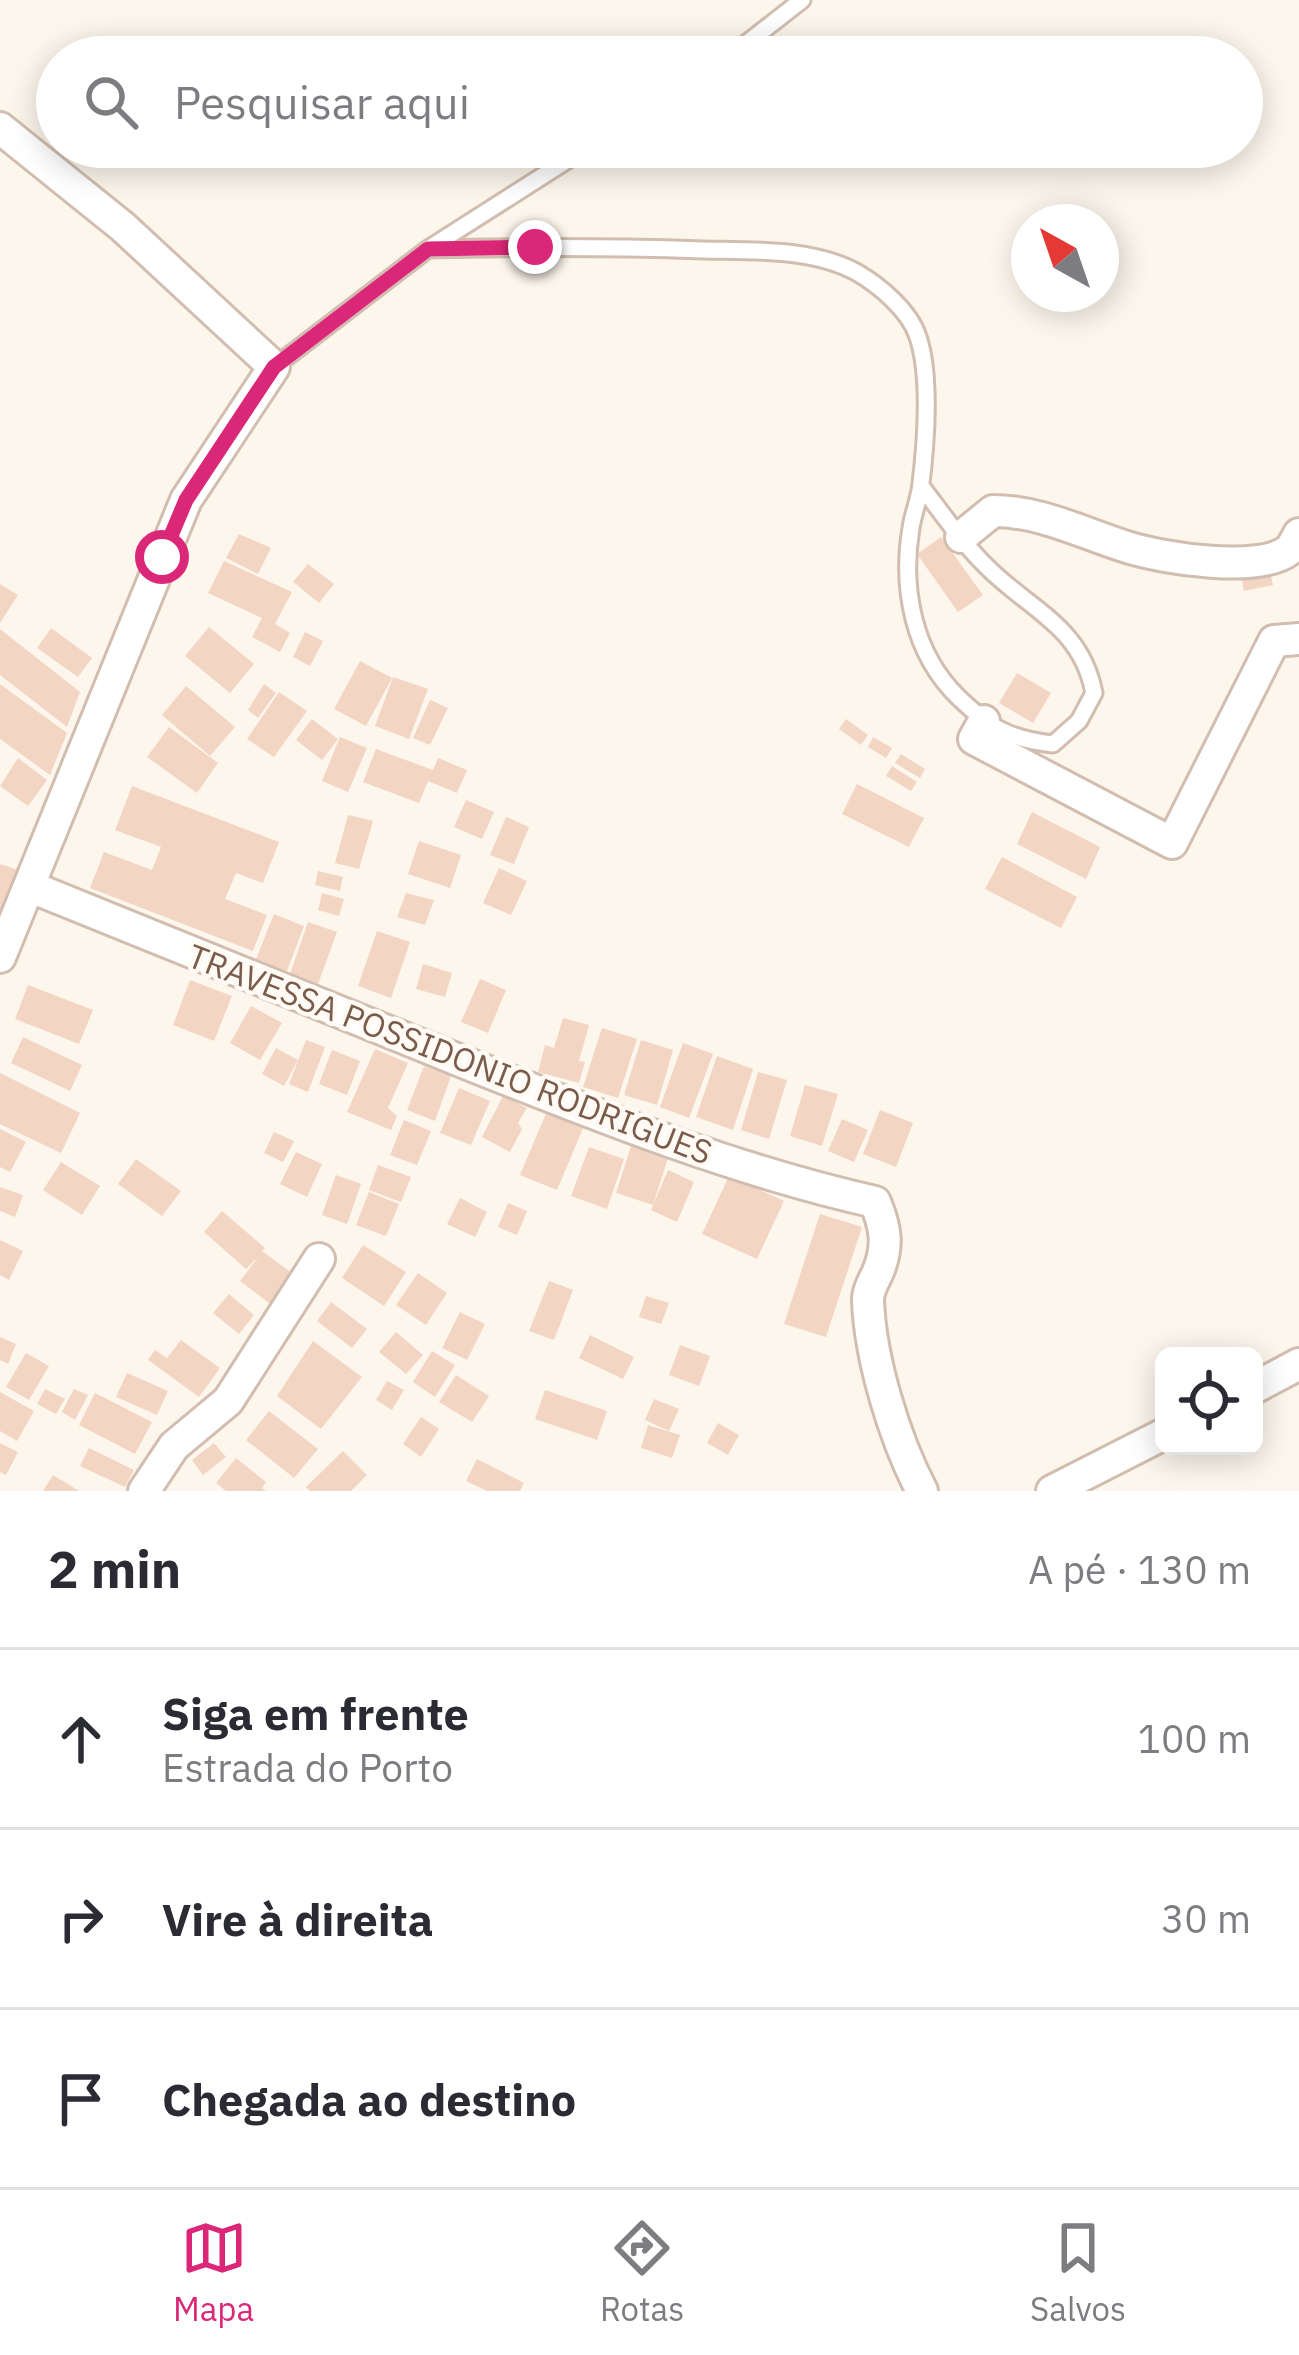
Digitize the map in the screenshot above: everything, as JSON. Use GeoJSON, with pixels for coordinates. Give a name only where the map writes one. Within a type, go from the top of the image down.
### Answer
{"type":"FeatureCollection","features":[{"type":"Feature","properties":{"kind":"street"},"geometry":{"type":"LineString","coordinates":[[0,128],[36,157]]}},
{"type":"Feature","properties":{"kind":"street"},"geometry":{"type":"LineString","coordinates":[[0,957],[186,500],[274,367],[136,239],[49,168]]}},
{"type":"Feature","properties":{"kind":"street"},"geometry":{"type":"LineString","coordinates":[[961,537],[978,519],[993,511],[1009,511],[1090,531],[1129,548],[1228,562],[1288,551],[1299,534]]}},
{"type":"Feature","properties":{"kind":"street"},"geometry":{"type":"LineString","coordinates":[[984,721],[974,739],[1172,843],[1274,641],[1299,639]]}},
{"type":"Feature","properties":{"kind":"street","name":"TRAVESSA POSSIDONIO RODRIGUES"},"geometry":{"type":"LineString","coordinates":[[31,886],[296,997],[669,1142],[782,1181],[875,1202],[885,1227],[885,1256],[867,1295],[884,1395],[922,1491]]}},
{"type":"Feature","properties":{"kind":"street"},"geometry":{"type":"LineString","coordinates":[[144,1491],[174,1447],[228,1401],[319,1259]]}},
{"type":"Feature","properties":{"kind":"street"},"geometry":{"type":"LineString","coordinates":[[1263,1383],[1299,1364]]}},
{"type":"Feature","properties":{"kind":"street"},"geometry":{"type":"LineString","coordinates":[[1052,1491],[1155,1439]]}},
{"type":"Feature","properties":{"kind":"lane"},"geometry":{"type":"LineString","coordinates":[[756,36],[802,0]]}},
{"type":"Feature","properties":{"kind":"lane"},"geometry":{"type":"LineString","coordinates":[[274,367],[428,249],[555,168]]}},
{"type":"Feature","properties":{"kind":"lane"},"geometry":{"type":"LineString","coordinates":[[428,249],[581,246],[763,252],[820,260],[854,271],[899,307],[918,335],[925,381],[921,486],[911,527],[907,580],[913,619],[932,666],[984,721],[1015,739],[1053,744],[1079,721],[1094,693],[1089,665],[1056,623],[997,577],[921,486]]}},
{"type":"Feature","properties":{"kind":"building"},"geometry":{"type":"Polygon","coordinates":[[[239,534],[271,548],[258,574],[226,558],[239,534]]]}},
{"type":"Feature","properties":{"kind":"building"},"geometry":{"type":"Polygon","coordinates":[[[941,537],[983,595],[958,612],[917,554],[941,537]]]}},
{"type":"Feature","properties":{"kind":"building"},"geometry":{"type":"Polygon","coordinates":[[[224,561],[292,592],[275,624],[290,633],[280,652],[252,637],[262,618],[208,593],[224,561]]]}},
{"type":"Feature","properties":{"kind":"building"},"geometry":{"type":"Polygon","coordinates":[[[1268,563],[1273,585],[1244,591],[1240,569],[1268,563]]]}},
{"type":"Feature","properties":{"kind":"building"},"geometry":{"type":"Polygon","coordinates":[[[308,564],[334,584],[319,603],[293,582],[308,564]]]}},
{"type":"Feature","properties":{"kind":"building"},"geometry":{"type":"Polygon","coordinates":[[[0,584],[18,595],[0,623],[0,584]]]}},
{"type":"Feature","properties":{"kind":"building"},"geometry":{"type":"Polygon","coordinates":[[[209,627],[254,664],[230,693],[185,656],[209,627]]]}},
{"type":"Feature","properties":{"kind":"building"},"geometry":{"type":"Polygon","coordinates":[[[51,628],[92,658],[78,677],[37,648],[51,628]]]}},
{"type":"Feature","properties":{"kind":"building"},"geometry":{"type":"Polygon","coordinates":[[[0,629],[80,692],[67,727],[0,675],[0,629]]]}},
{"type":"Feature","properties":{"kind":"building"},"geometry":{"type":"Polygon","coordinates":[[[305,632],[323,641],[310,666],[293,657],[305,632]]]}},
{"type":"Feature","properties":{"kind":"building"},"geometry":{"type":"Polygon","coordinates":[[[360,661],[392,678],[366,726],[334,709],[360,661]]]}},
{"type":"Feature","properties":{"kind":"building"},"geometry":{"type":"Polygon","coordinates":[[[1017,673],[1051,693],[1033,723],[999,703],[1017,673]]]}},
{"type":"Feature","properties":{"kind":"building"},"geometry":{"type":"Polygon","coordinates":[[[393,677],[428,689],[409,739],[375,726],[393,677]]]}},
{"type":"Feature","properties":{"kind":"building"},"geometry":{"type":"Polygon","coordinates":[[[0,684],[67,733],[50,775],[0,739],[0,684]]]}},
{"type":"Feature","properties":{"kind":"building"},"geometry":{"type":"Polygon","coordinates":[[[264,684],[276,693],[258,718],[248,710],[264,684]]]}},
{"type":"Feature","properties":{"kind":"building"},"geometry":{"type":"Polygon","coordinates":[[[186,686],[235,727],[210,756],[162,715],[186,686]]]}},
{"type":"Feature","properties":{"kind":"building"},"geometry":{"type":"Polygon","coordinates":[[[279,692],[307,711],[274,757],[247,739],[279,692]]]}},
{"type":"Feature","properties":{"kind":"building"},"geometry":{"type":"Polygon","coordinates":[[[430,700],[448,708],[430,745],[413,738],[430,700]]]}},
{"type":"Feature","properties":{"kind":"building"},"geometry":{"type":"Polygon","coordinates":[[[312,719],[338,739],[322,760],[296,740],[312,719]]]}},
{"type":"Feature","properties":{"kind":"building"},"geometry":{"type":"Polygon","coordinates":[[[846,719],[868,735],[861,745],[839,729],[846,719]]]}},
{"type":"Feature","properties":{"kind":"building"},"geometry":{"type":"Polygon","coordinates":[[[169,727],[218,763],[197,793],[147,757],[169,727]]]}},
{"type":"Feature","properties":{"kind":"building"},"geometry":{"type":"Polygon","coordinates":[[[340,737],[367,748],[348,792],[322,781],[340,737]]]}},
{"type":"Feature","properties":{"kind":"building"},"geometry":{"type":"Polygon","coordinates":[[[873,737],[892,748],[886,758],[868,747],[873,737]]]}},
{"type":"Feature","properties":{"kind":"building"},"geometry":{"type":"Polygon","coordinates":[[[376,749],[433,770],[438,758],[467,770],[457,793],[428,781],[419,803],[363,782],[376,749]]]}},
{"type":"Feature","properties":{"kind":"building"},"geometry":{"type":"Polygon","coordinates":[[[901,754],[925,769],[920,778],[895,763],[901,754]]]}},
{"type":"Feature","properties":{"kind":"building"},"geometry":{"type":"Polygon","coordinates":[[[18,758],[47,780],[28,806],[0,786],[18,758]]]}},
{"type":"Feature","properties":{"kind":"building"},"geometry":{"type":"Polygon","coordinates":[[[892,766],[917,782],[911,791],[886,776],[892,766]]]}},
{"type":"Feature","properties":{"kind":"building"},"geometry":{"type":"Polygon","coordinates":[[[857,784],[924,818],[909,847],[842,814],[857,784]]]}},
{"type":"Feature","properties":{"kind":"building"},"geometry":{"type":"Polygon","coordinates":[[[132,786],[279,842],[263,883],[236,873],[225,899],[267,915],[253,951],[90,888],[104,852],[152,870],[161,847],[115,830],[132,786]]]}},
{"type":"Feature","properties":{"kind":"building"},"geometry":{"type":"Polygon","coordinates":[[[466,800],[494,812],[482,839],[454,827],[466,800]]]}},
{"type":"Feature","properties":{"kind":"building"},"geometry":{"type":"Polygon","coordinates":[[[1032,812],[1100,847],[1086,879],[1017,844],[1032,812]]]}},
{"type":"Feature","properties":{"kind":"building"},"geometry":{"type":"Polygon","coordinates":[[[348,815],[373,821],[359,869],[335,863],[348,815]]]}},
{"type":"Feature","properties":{"kind":"building"},"geometry":{"type":"Polygon","coordinates":[[[506,817],[529,827],[514,864],[490,855],[506,817]]]}},
{"type":"Feature","properties":{"kind":"building"},"geometry":{"type":"Polygon","coordinates":[[[419,841],[461,855],[450,888],[408,874],[419,841]]]}},
{"type":"Feature","properties":{"kind":"building"},"geometry":{"type":"Polygon","coordinates":[[[1002,857],[1077,897],[1061,928],[985,889],[1002,857]]]}},
{"type":"Feature","properties":{"kind":"building"},"geometry":{"type":"Polygon","coordinates":[[[0,864],[21,871],[0,926],[0,864]]]}},
{"type":"Feature","properties":{"kind":"building"},"geometry":{"type":"Polygon","coordinates":[[[499,868],[527,881],[511,915],[483,903],[499,868]]]}},
{"type":"Feature","properties":{"kind":"building"},"geometry":{"type":"Polygon","coordinates":[[[318,871],[343,877],[340,891],[315,885],[318,871]]]}},
{"type":"Feature","properties":{"kind":"building"},"geometry":{"type":"Polygon","coordinates":[[[322,893],[344,899],[339,916],[318,910],[322,893]]]}},
{"type":"Feature","properties":{"kind":"building"},"geometry":{"type":"Polygon","coordinates":[[[406,893],[434,900],[425,925],[397,917],[406,893]]]}},
{"type":"Feature","properties":{"kind":"building"},"geometry":{"type":"Polygon","coordinates":[[[274,914],[304,926],[285,976],[254,964],[274,914]]]}},
{"type":"Feature","properties":{"kind":"building"},"geometry":{"type":"Polygon","coordinates":[[[308,922],[337,932],[318,984],[290,974],[308,922]]]}},
{"type":"Feature","properties":{"kind":"building"},"geometry":{"type":"Polygon","coordinates":[[[377,931],[410,942],[391,998],[358,986],[377,931]]]}},
{"type":"Feature","properties":{"kind":"building"},"geometry":{"type":"Polygon","coordinates":[[[423,964],[452,973],[445,997],[416,989],[423,964]]]}},
{"type":"Feature","properties":{"kind":"building"},"geometry":{"type":"Polygon","coordinates":[[[480,979],[506,990],[488,1033],[461,1022],[480,979]]]}},
{"type":"Feature","properties":{"kind":"building"},"geometry":{"type":"Polygon","coordinates":[[[190,980],[232,996],[214,1041],[173,1025],[190,980]]]}},
{"type":"Feature","properties":{"kind":"building"},"geometry":{"type":"Polygon","coordinates":[[[28,985],[93,1010],[79,1044],[15,1019],[28,985]]]}},
{"type":"Feature","properties":{"kind":"building"},"geometry":{"type":"Polygon","coordinates":[[[251,1006],[282,1023],[260,1060],[230,1043],[251,1006]]]}},
{"type":"Feature","properties":{"kind":"building"},"geometry":{"type":"Polygon","coordinates":[[[563,1018],[589,1025],[579,1061],[585,1062],[579,1083],[538,1072],[545,1045],[554,1048],[563,1018]]]}},
{"type":"Feature","properties":{"kind":"building"},"geometry":{"type":"Polygon","coordinates":[[[602,1028],[637,1039],[618,1098],[583,1087],[602,1028]]]}},
{"type":"Feature","properties":{"kind":"building"},"geometry":{"type":"Polygon","coordinates":[[[23,1037],[82,1065],[70,1091],[11,1063],[23,1037]]]}},
{"type":"Feature","properties":{"kind":"building"},"geometry":{"type":"Polygon","coordinates":[[[306,1040],[325,1047],[308,1092],[289,1084],[306,1040]]]}},
{"type":"Feature","properties":{"kind":"building"},"geometry":{"type":"Polygon","coordinates":[[[641,1040],[673,1050],[657,1105],[624,1095],[641,1040]]]}},
{"type":"Feature","properties":{"kind":"building"},"geometry":{"type":"Polygon","coordinates":[[[683,1043],[713,1054],[689,1118],[660,1107],[683,1043]]]}},
{"type":"Feature","properties":{"kind":"building"},"geometry":{"type":"Polygon","coordinates":[[[276,1048],[298,1060],[284,1086],[262,1074],[276,1048]]]}},
{"type":"Feature","properties":{"kind":"building"},"geometry":{"type":"Polygon","coordinates":[[[375,1049],[408,1063],[388,1108],[397,1116],[391,1130],[347,1112],[375,1049]]]}},
{"type":"Feature","properties":{"kind":"building"},"geometry":{"type":"Polygon","coordinates":[[[332,1050],[360,1061],[347,1095],[319,1084],[332,1050]]]}},
{"type":"Feature","properties":{"kind":"building"},"geometry":{"type":"Polygon","coordinates":[[[717,1056],[753,1069],[733,1130],[696,1117],[717,1056]]]}},
{"type":"Feature","properties":{"kind":"building"},"geometry":{"type":"Polygon","coordinates":[[[424,1066],[451,1076],[435,1121],[407,1110],[424,1066]]]}},
{"type":"Feature","properties":{"kind":"building"},"geometry":{"type":"Polygon","coordinates":[[[758,1072],[787,1080],[769,1139],[741,1130],[758,1072]]]}},
{"type":"Feature","properties":{"kind":"building"},"geometry":{"type":"Polygon","coordinates":[[[0,1073],[80,1113],[61,1153],[0,1124],[0,1073]]]}},
{"type":"Feature","properties":{"kind":"building"},"geometry":{"type":"Polygon","coordinates":[[[805,1085],[838,1094],[822,1146],[790,1136],[805,1085]]]}},
{"type":"Feature","properties":{"kind":"building"},"geometry":{"type":"Polygon","coordinates":[[[459,1088],[490,1101],[471,1145],[440,1133],[459,1088]]]}},
{"type":"Feature","properties":{"kind":"building"},"geometry":{"type":"Polygon","coordinates":[[[503,1096],[527,1108],[510,1152],[482,1137],[503,1096]]]}},
{"type":"Feature","properties":{"kind":"building"},"geometry":{"type":"Polygon","coordinates":[[[880,1110],[913,1123],[896,1167],[863,1154],[880,1110]]]}},
{"type":"Feature","properties":{"kind":"building"},"geometry":{"type":"Polygon","coordinates":[[[547,1111],[584,1126],[557,1190],[520,1175],[547,1111]]]}},
{"type":"Feature","properties":{"kind":"building"},"geometry":{"type":"Polygon","coordinates":[[[842,1119],[868,1130],[854,1162],[828,1151],[842,1119]]]}},
{"type":"Feature","properties":{"kind":"building"},"geometry":{"type":"Polygon","coordinates":[[[404,1120],[431,1131],[417,1165],[390,1155],[404,1120]]]}},
{"type":"Feature","properties":{"kind":"building"},"geometry":{"type":"Polygon","coordinates":[[[0,1129],[26,1142],[10,1172],[0,1167],[0,1129]]]}},
{"type":"Feature","properties":{"kind":"building"},"geometry":{"type":"Polygon","coordinates":[[[274,1132],[294,1141],[283,1162],[264,1153],[274,1132]]]}},
{"type":"Feature","properties":{"kind":"building"},"geometry":{"type":"Polygon","coordinates":[[[633,1140],[670,1152],[653,1205],[616,1193],[633,1140]]]}},
{"type":"Feature","properties":{"kind":"building"},"geometry":{"type":"Polygon","coordinates":[[[589,1147],[624,1159],[607,1209],[571,1196],[589,1147]]]}},
{"type":"Feature","properties":{"kind":"building"},"geometry":{"type":"Polygon","coordinates":[[[296,1152],[322,1164],[307,1197],[280,1184],[296,1152]]]}},
{"type":"Feature","properties":{"kind":"building"},"geometry":{"type":"Polygon","coordinates":[[[136,1159],[181,1191],[162,1216],[118,1184],[136,1159]]]}},
{"type":"Feature","properties":{"kind":"building"},"geometry":{"type":"Polygon","coordinates":[[[61,1162],[100,1186],[82,1215],[43,1190],[61,1162]]]}},
{"type":"Feature","properties":{"kind":"building"},"geometry":{"type":"Polygon","coordinates":[[[378,1165],[411,1177],[401,1202],[369,1190],[378,1165]]]}},
{"type":"Feature","properties":{"kind":"building"},"geometry":{"type":"Polygon","coordinates":[[[668,1170],[694,1182],[677,1222],[651,1210],[668,1170]]]}},
{"type":"Feature","properties":{"kind":"building"},"geometry":{"type":"Polygon","coordinates":[[[336,1175],[361,1184],[347,1224],[322,1215],[336,1175]]]}},
{"type":"Feature","properties":{"kind":"building"},"geometry":{"type":"Polygon","coordinates":[[[729,1176],[784,1201],[757,1259],[702,1234],[729,1176]]]}},
{"type":"Feature","properties":{"kind":"building"},"geometry":{"type":"Polygon","coordinates":[[[0,1187],[23,1195],[15,1217],[0,1211],[0,1187]]]}},
{"type":"Feature","properties":{"kind":"building"},"geometry":{"type":"Polygon","coordinates":[[[369,1192],[399,1204],[386,1236],[356,1225],[369,1192]]]}},
{"type":"Feature","properties":{"kind":"building"},"geometry":{"type":"Polygon","coordinates":[[[460,1198],[487,1212],[475,1237],[447,1224],[460,1198]]]}},
{"type":"Feature","properties":{"kind":"building"},"geometry":{"type":"Polygon","coordinates":[[[508,1203],[527,1211],[517,1235],[498,1227],[508,1203]]]}},
{"type":"Feature","properties":{"kind":"building"},"geometry":{"type":"Polygon","coordinates":[[[222,1211],[265,1248],[262,1251],[296,1276],[273,1306],[240,1281],[259,1256],[246,1269],[204,1232],[222,1211]]]}},
{"type":"Feature","properties":{"kind":"building"},"geometry":{"type":"Polygon","coordinates":[[[820,1214],[862,1227],[826,1337],[784,1324],[820,1214]]]}},
{"type":"Feature","properties":{"kind":"building"},"geometry":{"type":"Polygon","coordinates":[[[0,1240],[23,1251],[9,1280],[0,1275],[0,1240]]]}},
{"type":"Feature","properties":{"kind":"building"},"geometry":{"type":"Polygon","coordinates":[[[363,1245],[406,1272],[384,1306],[342,1278],[363,1245]]]}},
{"type":"Feature","properties":{"kind":"building"},"geometry":{"type":"Polygon","coordinates":[[[418,1273],[447,1293],[426,1325],[396,1305],[418,1273]]]}},
{"type":"Feature","properties":{"kind":"building"},"geometry":{"type":"Polygon","coordinates":[[[549,1281],[573,1290],[554,1340],[529,1331],[549,1281]]]}},
{"type":"Feature","properties":{"kind":"building"},"geometry":{"type":"Polygon","coordinates":[[[229,1294],[254,1315],[239,1334],[213,1313],[229,1294]]]}},
{"type":"Feature","properties":{"kind":"building"},"geometry":{"type":"Polygon","coordinates":[[[646,1296],[669,1303],[661,1324],[639,1317],[646,1296]]]}},
{"type":"Feature","properties":{"kind":"building"},"geometry":{"type":"Polygon","coordinates":[[[331,1302],[367,1329],[352,1348],[317,1321],[331,1302]]]}},
{"type":"Feature","properties":{"kind":"building"},"geometry":{"type":"Polygon","coordinates":[[[460,1312],[485,1324],[467,1360],[442,1348],[460,1312]]]}},
{"type":"Feature","properties":{"kind":"building"},"geometry":{"type":"Polygon","coordinates":[[[396,1332],[423,1355],[406,1374],[379,1352],[396,1332]]]}},
{"type":"Feature","properties":{"kind":"building"},"geometry":{"type":"Polygon","coordinates":[[[590,1335],[634,1357],[623,1379],[579,1358],[590,1335]]]}},
{"type":"Feature","properties":{"kind":"building"},"geometry":{"type":"Polygon","coordinates":[[[0,1337],[16,1344],[8,1364],[0,1360],[0,1337]]]}},
{"type":"Feature","properties":{"kind":"building"},"geometry":{"type":"Polygon","coordinates":[[[181,1340],[220,1368],[199,1397],[148,1360],[155,1350],[167,1358],[181,1340]]]}},
{"type":"Feature","properties":{"kind":"building"},"geometry":{"type":"Polygon","coordinates":[[[313,1341],[362,1377],[321,1429],[277,1396],[313,1341]]]}},
{"type":"Feature","properties":{"kind":"building"},"geometry":{"type":"Polygon","coordinates":[[[680,1345],[710,1356],[699,1386],[669,1375],[680,1345]]]}},
{"type":"Feature","properties":{"kind":"building"},"geometry":{"type":"Polygon","coordinates":[[[432,1351],[455,1365],[435,1397],[413,1382],[432,1351]]]}},
{"type":"Feature","properties":{"kind":"building"},"geometry":{"type":"Polygon","coordinates":[[[26,1353],[49,1366],[29,1400],[6,1387],[26,1353]]]}},
{"type":"Feature","properties":{"kind":"building"},"geometry":{"type":"Polygon","coordinates":[[[127,1373],[168,1391],[157,1415],[116,1397],[127,1373]]]}},
{"type":"Feature","properties":{"kind":"building"},"geometry":{"type":"Polygon","coordinates":[[[456,1375],[489,1396],[472,1422],[439,1402],[456,1375]]]}},
{"type":"Feature","properties":{"kind":"building"},"geometry":{"type":"Polygon","coordinates":[[[387,1381],[404,1390],[392,1410],[376,1400],[387,1381]]]}},
{"type":"Feature","properties":{"kind":"building"},"geometry":{"type":"Polygon","coordinates":[[[45,1389],[65,1399],[56,1414],[37,1404],[45,1389]]]}},
{"type":"Feature","properties":{"kind":"building"},"geometry":{"type":"Polygon","coordinates":[[[74,1389],[88,1395],[75,1420],[62,1412],[74,1389]]]}},
{"type":"Feature","properties":{"kind":"building"},"geometry":{"type":"Polygon","coordinates":[[[545,1390],[607,1411],[597,1440],[535,1419],[545,1390]]]}},
{"type":"Feature","properties":{"kind":"building"},"geometry":{"type":"Polygon","coordinates":[[[0,1392],[34,1411],[17,1441],[0,1431],[0,1392]]]}},
{"type":"Feature","properties":{"kind":"building"},"geometry":{"type":"Polygon","coordinates":[[[95,1393],[152,1422],[135,1454],[79,1425],[95,1393]]]}},
{"type":"Feature","properties":{"kind":"building"},"geometry":{"type":"Polygon","coordinates":[[[654,1399],[679,1409],[669,1431],[645,1420],[654,1399]]]}},
{"type":"Feature","properties":{"kind":"building"},"geometry":{"type":"Polygon","coordinates":[[[269,1411],[318,1449],[294,1478],[246,1440],[269,1411]]]}},
{"type":"Feature","properties":{"kind":"building"},"geometry":{"type":"Polygon","coordinates":[[[421,1417],[439,1429],[421,1457],[403,1444],[421,1417]]]}},
{"type":"Feature","properties":{"kind":"building"},"geometry":{"type":"Polygon","coordinates":[[[718,1423],[739,1435],[728,1455],[707,1443],[718,1423]]]}},
{"type":"Feature","properties":{"kind":"building"},"geometry":{"type":"Polygon","coordinates":[[[648,1425],[680,1435],[672,1458],[641,1448],[648,1425]]]}},
{"type":"Feature","properties":{"kind":"building"},"geometry":{"type":"Polygon","coordinates":[[[0,1443],[18,1452],[6,1475],[0,1472],[0,1443]]]}},
{"type":"Feature","properties":{"kind":"building"},"geometry":{"type":"Polygon","coordinates":[[[214,1443],[226,1457],[203,1475],[192,1460],[214,1443]]]}},
{"type":"Feature","properties":{"kind":"building"},"geometry":{"type":"Polygon","coordinates":[[[89,1448],[134,1470],[125,1487],[80,1466],[89,1448]]]}},
{"type":"Feature","properties":{"kind":"building"},"geometry":{"type":"Polygon","coordinates":[[[343,1451],[367,1475],[351,1491],[310,1491],[306,1487],[343,1451]]]}},
{"type":"Feature","properties":{"kind":"building"},"geometry":{"type":"Polygon","coordinates":[[[236,1458],[266,1482],[262,1488],[266,1491],[226,1491],[216,1483],[236,1458]]]}},
{"type":"Feature","properties":{"kind":"building"},"geometry":{"type":"Polygon","coordinates":[[[477,1459],[524,1483],[520,1491],[487,1491],[466,1481],[477,1459]]]}},
{"type":"Feature","properties":{"kind":"building"},"geometry":{"type":"Polygon","coordinates":[[[53,1475],[79,1491],[43,1491],[53,1475]]]}},
{"type":"Feature","properties":{"kind":"route"},"geometry":{"type":"LineString","coordinates":[[162,557],[186,500],[274,367],[428,249],[535,247]]}}]}
